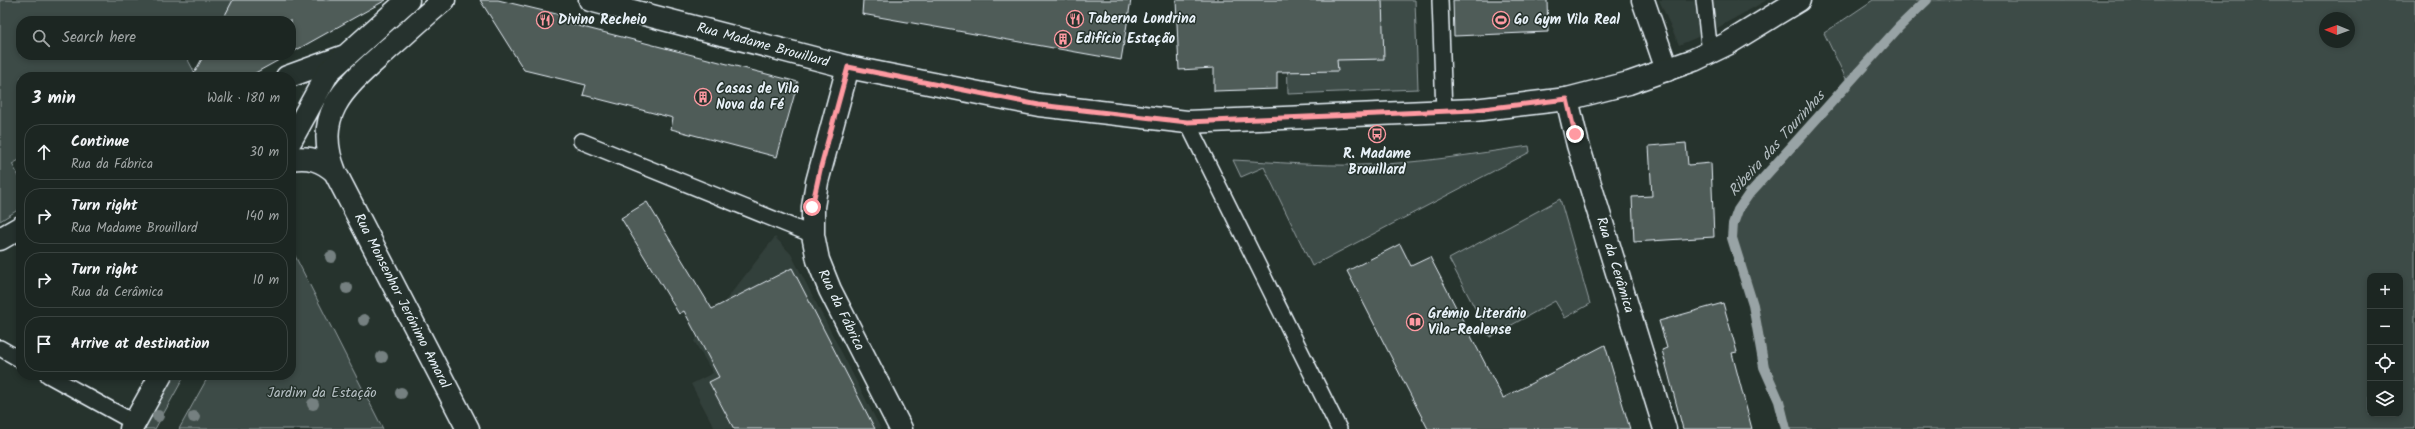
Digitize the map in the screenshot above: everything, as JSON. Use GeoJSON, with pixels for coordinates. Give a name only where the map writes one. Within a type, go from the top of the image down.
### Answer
{"type":"FeatureCollection","features":[{"type":"Feature","properties":{"kind":"main road"},"geometry":{"type":"LineString","coordinates":[[296,125],[323,79],[342,57],[408,0]]}},
{"type":"Feature","properties":{"kind":"main road","name":"Rua Monsenhor Jerónimo Amaral"},"geometry":{"type":"LineString","coordinates":[[444,0],[354,79],[335,104],[328,121],[327,138],[329,156],[335,172],[468,429]]}},
{"type":"Feature","properties":{"kind":"main road","name":"Rua Madame Brouillard"},"geometry":{"type":"LineString","coordinates":[[590,0],[848,67],[1039,105],[1187,122],[1444,112],[1510,108],[1567,99],[1629,83],[1710,53],[1799,0]]}},
{"type":"Feature","properties":{"kind":"main road"},"geometry":{"type":"LineString","coordinates":[[1643,0],[1667,70]]}},
{"type":"Feature","properties":{"kind":"main road"},"geometry":{"type":"LineString","coordinates":[[296,74],[342,57]]}},
{"type":"Feature","properties":{"kind":"main road","name":"Rua da Fábrica"},"geometry":{"type":"LineString","coordinates":[[848,67],[817,182],[812,207],[813,234],[818,260],[830,290],[901,429]]}},
{"type":"Feature","properties":{"kind":"main road","name":"Rua da Cerâmica"},"geometry":{"type":"LineString","coordinates":[[1567,99],[1578,145],[1665,429]]}},
{"type":"Feature","properties":{"kind":"main road"},"geometry":{"type":"LineString","coordinates":[[296,159],[314,159],[328,165],[335,172]]}},
{"type":"Feature","properties":{"kind":"main road"},"geometry":{"type":"LineString","coordinates":[[0,239],[16,229]]}},
{"type":"Feature","properties":{"kind":"main road"},"geometry":{"type":"LineString","coordinates":[[133,426],[158,380]]}},
{"type":"Feature","properties":{"kind":"lane"},"geometry":{"type":"LineString","coordinates":[[1440,0],[1444,112]]}},
{"type":"Feature","properties":{"kind":"lane"},"geometry":{"type":"LineString","coordinates":[[1704,0],[1710,53]]}},
{"type":"Feature","properties":{"kind":"lane"},"geometry":{"type":"LineString","coordinates":[[1187,122],[1339,429]]}},
{"type":"Feature","properties":{"kind":"lane"},"geometry":{"type":"LineString","coordinates":[[582,141],[813,234]]}},
{"type":"Feature","properties":{"kind":"lane"},"geometry":{"type":"LineString","coordinates":[[0,348],[16,357]]}},
{"type":"Feature","properties":{"kind":"lane"},"geometry":{"type":"LineString","coordinates":[[56,380],[133,426]]}},
{"type":"Feature","properties":{"kind":"shaded area"},"geometry":{"type":"Polygon","coordinates":[[[1659,0],[1767,0],[1710,32],[1679,45],[1659,0]]]}},
{"type":"Feature","properties":{"kind":"shaded area"},"geometry":{"type":"Polygon","coordinates":[[[775,237],[791,254],[881,429],[715,429],[691,384],[713,373],[694,341],[775,237]]]}},
{"type":"Feature","properties":{"kind":"green space"},"geometry":{"type":"Polygon","coordinates":[[[0,0],[233,0],[225,16],[16,16],[16,60],[188,60],[194,72],[16,72],[16,162],[12,164],[16,171],[16,211],[0,221],[0,0]]]}},
{"type":"Feature","properties":{"kind":"green space"},"geometry":{"type":"Polygon","coordinates":[[[1286,0],[1415,0],[1418,89],[1288,94],[1286,0]]]}},
{"type":"Feature","properties":{"kind":"green space"},"geometry":{"type":"Polygon","coordinates":[[[1873,0],[2415,0],[2415,429],[1786,429],[1779,401],[1764,367],[1753,305],[1732,238],[1733,224],[1738,210],[1749,194],[1849,85],[1824,33],[1873,0]]]}},
{"type":"Feature","properties":{"kind":"green space"},"geometry":{"type":"Polygon","coordinates":[[[1529,146],[1530,152],[1312,266],[1264,167],[1241,177],[1233,160],[1328,165],[1403,163],[1529,146]]]}},
{"type":"Feature","properties":{"kind":"green space"},"geometry":{"type":"Polygon","coordinates":[[[1560,199],[1590,304],[1565,318],[1555,301],[1490,337],[1449,259],[1560,199]]]}},
{"type":"Feature","properties":{"kind":"green space","name":"Jardim da Estação"},"geometry":{"type":"Polygon","coordinates":[[[296,258],[383,429],[179,429],[206,380],[296,380],[296,258]]]}},
{"type":"Feature","properties":{"kind":"green space"},"geometry":{"type":"Polygon","coordinates":[[[170,380],[182,380],[155,429],[143,429],[170,380]]]}},
{"type":"Feature","properties":{"kind":"building"},"geometry":{"type":"Polygon","coordinates":[[[233,0],[386,0],[296,50],[296,16],[225,16],[233,0]]]}},
{"type":"Feature","properties":{"kind":"building"},"geometry":{"type":"Polygon","coordinates":[[[480,0],[498,0],[573,18],[571,24],[798,82],[777,157],[671,129],[673,118],[583,95],[586,85],[524,70],[480,0]]]}},
{"type":"Feature","properties":{"kind":"building","name":"Edifício Estação"},"geometry":{"type":"Polygon","coordinates":[[[863,0],[1131,0],[1121,60],[862,14],[863,0]]]}},
{"type":"Feature","properties":{"kind":"building"},"geometry":{"type":"Polygon","coordinates":[[[1176,0],[1382,0],[1384,59],[1337,60],[1338,71],[1277,72],[1277,89],[1214,91],[1214,68],[1179,70],[1176,0]]]}},
{"type":"Feature","properties":{"kind":"building","name":"Go Gym Vila Real"},"geometry":{"type":"Polygon","coordinates":[[[1453,0],[1547,0],[1548,32],[1454,36],[1453,0]]]}},
{"type":"Feature","properties":{"kind":"building"},"geometry":{"type":"Polygon","coordinates":[[[201,60],[279,60],[257,72],[195,72],[201,60]]]}},
{"type":"Feature","properties":{"kind":"building"},"geometry":{"type":"Polygon","coordinates":[[[1686,143],[1688,165],[1711,163],[1714,237],[1634,242],[1632,197],[1652,196],[1649,146],[1686,143]]]}},
{"type":"Feature","properties":{"kind":"building"},"geometry":{"type":"Polygon","coordinates":[[[647,202],[712,309],[792,268],[875,429],[734,429],[709,382],[719,377],[684,311],[679,314],[621,218],[647,202]]]}},
{"type":"Feature","properties":{"kind":"building"},"geometry":{"type":"Polygon","coordinates":[[[1400,244],[1411,266],[1430,257],[1503,398],[1605,345],[1630,429],[1428,429],[1347,271],[1400,244]]]}},
{"type":"Feature","properties":{"kind":"building"},"geometry":{"type":"Polygon","coordinates":[[[1723,303],[1737,352],[1732,353],[1752,429],[1683,429],[1662,350],[1667,348],[1659,321],[1723,303]]]}},
{"type":"Feature","properties":{"kind":"waterway","name":"Ribeira das Tourinhas"},"geometry":{"type":"LineString","coordinates":[[1786,429],[1779,401],[1764,367],[1753,305],[1732,238],[1733,224],[1738,210],[1749,194],[1899,27],[1927,0]]}},
{"type":"Feature","properties":{"kind":"place","name":"Taberna Londrina"},"geometry":{"type":"Point","coordinates":[1075,19]}},
{"type":"Feature","properties":{"kind":"place","name":"Divino Recheio"},"geometry":{"type":"Point","coordinates":[545,20]}},
{"type":"Feature","properties":{"kind":"place","name":"Go Gym Vila Real"},"geometry":{"type":"Point","coordinates":[1501,20]}},
{"type":"Feature","properties":{"kind":"place","name":"Edifício Estação"},"geometry":{"type":"Point","coordinates":[1063,39]}},
{"type":"Feature","properties":{"kind":"place","name":"Casas de Vila Nova da Fé"},"geometry":{"type":"Point","coordinates":[703,97]}},
{"type":"Feature","properties":{"kind":"place","name":"R. Madame Brouillard"},"geometry":{"type":"Point","coordinates":[1377,134]}},
{"type":"Feature","properties":{"kind":"place","name":"Grémio Literário Vila-Realense"},"geometry":{"type":"Point","coordinates":[1415,322]}},
{"type":"Feature","properties":{"kind":"route"},"geometry":{"type":"LineString","coordinates":[[812,207],[820,170],[848,67],[1020,102],[1060,108],[1187,122],[1510,108],[1567,99],[1575,134]]}}]}
